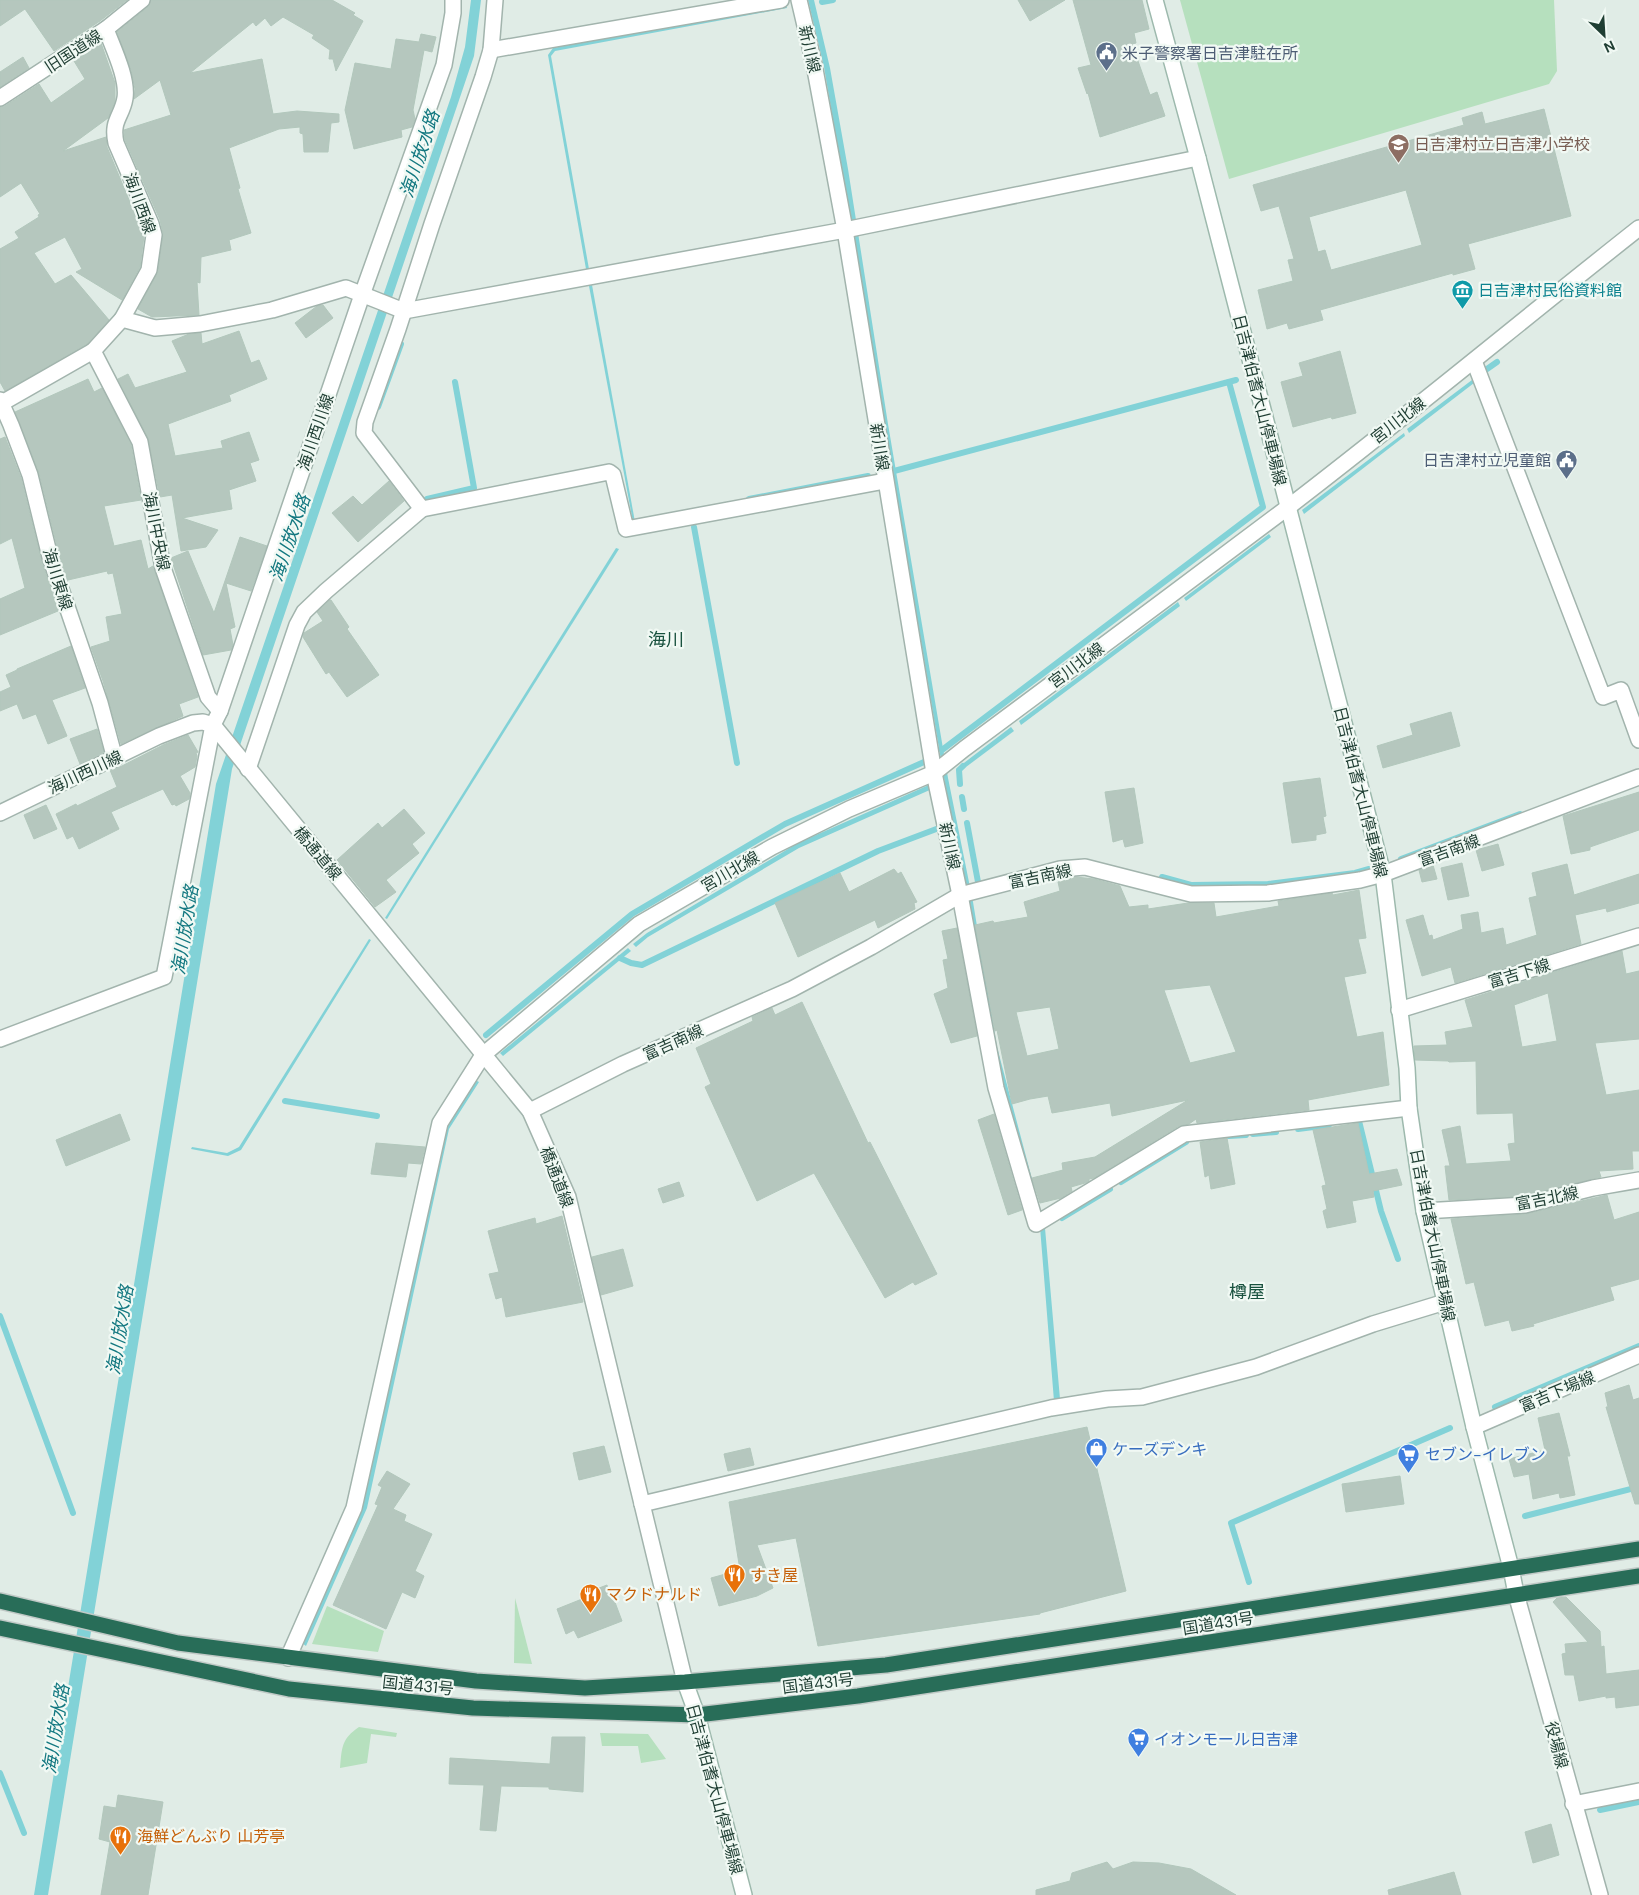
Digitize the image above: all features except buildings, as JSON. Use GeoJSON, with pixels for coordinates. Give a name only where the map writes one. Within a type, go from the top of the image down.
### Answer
{"type":"FeatureCollection","features":[{"type":"Feature","properties":{"kind":"highway","name":"国道431号"},"geometry":{"type":"LineString","coordinates":[[0,1601],[178,1643],[486,1682],[585,1688],[685,1682],[886,1665],[1639,1549]]}},
{"type":"Feature","properties":{"kind":"highway","name":"国道431号"},"geometry":{"type":"LineString","coordinates":[[0,1628],[298,1690],[473,1708],[697,1715],[858,1696],[1639,1576]]}},
{"type":"Feature","properties":{"kind":"street","name":"旧国道線"},"geometry":{"type":"LineString","coordinates":[[0,98],[106,30],[142,0]]}},
{"type":"Feature","properties":{"kind":"street","name":"海川西川線"},"geometry":{"type":"LineString","coordinates":[[0,812],[160,736],[192,723],[203,722],[218,731],[220,711],[366,296],[444,65],[453,13],[453,0]]}},
{"type":"Feature","properties":{"kind":"street"},"geometry":{"type":"LineString","coordinates":[[422,509],[364,433],[364,422],[491,50],[495,0]]}},
{"type":"Feature","properties":{"kind":"street"},"geometry":{"type":"LineString","coordinates":[[491,50],[781,0]]}},
{"type":"Feature","properties":{"kind":"street","name":"新川線"},"geometry":{"type":"LineString","coordinates":[[799,0],[814,64],[845,230],[934,773],[960,895],[996,1088],[1036,1224],[1184,1134],[1408,1108]]}},
{"type":"Feature","properties":{"kind":"street","name":"日吉津伯耆大山停車場線"},"geometry":{"type":"LineString","coordinates":[[1155,0],[1198,158],[1383,874],[1399,1010],[1408,1068],[1408,1108],[1424,1211],[1474,1427],[1516,1594]]}},
{"type":"Feature","properties":{"kind":"street","name":"海川西線"},"geometry":{"type":"LineString","coordinates":[[1,402],[92,351],[122,319],[149,270],[154,235],[116,143],[114,125],[125,98],[125,86],[106,30]]}},
{"type":"Feature","properties":{"kind":"street"},"geometry":{"type":"LineString","coordinates":[[122,319],[154,328],[200,324],[272,310],[346,288],[401,310],[845,230],[1198,158]]}},
{"type":"Feature","properties":{"kind":"street","name":"宮川北線"},"geometry":{"type":"LineString","coordinates":[[288,1658],[354,1508],[440,1122],[484,1055],[639,924],[772,847],[849,809],[934,773],[1288,507],[1639,228]]}},
{"type":"Feature","properties":{"kind":"street","name":"海川中央線"},"geometry":{"type":"LineString","coordinates":[[92,351],[140,442],[163,568],[208,697],[220,711]]}},
{"type":"Feature","properties":{"kind":"street"},"geometry":{"type":"LineString","coordinates":[[1474,361],[1603,697],[1621,690],[1639,740]]}},
{"type":"Feature","properties":{"kind":"street","name":"海川東線"},"geometry":{"type":"LineString","coordinates":[[1,402],[30,475],[50,557],[100,703],[115,758]]}},
{"type":"Feature","properties":{"kind":"street"},"geometry":{"type":"LineString","coordinates":[[246,766],[297,625],[304,612],[422,509],[609,472],[613,475],[626,529],[885,481]]}},
{"type":"Feature","properties":{"kind":"street"},"geometry":{"type":"LineString","coordinates":[[0,1040],[164,977],[218,731]]}},
{"type":"Feature","properties":{"kind":"street","name":"橋通道線"},"geometry":{"type":"LineString","coordinates":[[218,731],[530,1111],[568,1197],[685,1682]]}},
{"type":"Feature","properties":{"kind":"street","name":"富吉南線"},"geometry":{"type":"LineString","coordinates":[[530,1111],[623,1064],[792,989],[871,947],[960,895],[1060,869],[1085,867],[1191,894],[1268,893],[1360,880],[1383,874],[1639,777]]}},
{"type":"Feature","properties":{"kind":"street","name":"富吉下線"},"geometry":{"type":"LineString","coordinates":[[1399,1010],[1639,936]]}},
{"type":"Feature","properties":{"kind":"street","name":"富吉北線"},"geometry":{"type":"LineString","coordinates":[[1424,1211],[1525,1205],[1593,1188],[1639,1180]]}},
{"type":"Feature","properties":{"kind":"street"},"geometry":{"type":"LineString","coordinates":[[642,1504],[1051,1408],[1107,1399],[1142,1397],[1256,1367],[1373,1324],[1445,1302]]}},
{"type":"Feature","properties":{"kind":"street","name":"富吉下場線"},"geometry":{"type":"LineString","coordinates":[[1474,1427],[1639,1355]]}},
{"type":"Feature","properties":{"kind":"street","name":"役場線"},"geometry":{"type":"LineString","coordinates":[[1516,1594],[1573,1804],[1600,1895]]}},
{"type":"Feature","properties":{"kind":"street","name":"日吉津伯耆大山停車場線"},"geometry":{"type":"LineString","coordinates":[[685,1682],[697,1715],[744,1895]]}},
{"type":"Feature","properties":{"kind":"street"},"geometry":{"type":"LineString","coordinates":[[1573,1804],[1639,1791]]}},
{"type":"Feature","properties":{"kind":"green space"},"geometry":{"type":"Polygon","coordinates":[[[1180,0],[1554,0],[1557,71],[1549,84],[1229,179],[1180,0]]]}},
{"type":"Feature","properties":{"kind":"green space"},"geometry":{"type":"Polygon","coordinates":[[[515,1598],[532,1664],[514,1663],[515,1598]]]}},
{"type":"Feature","properties":{"kind":"green space"},"geometry":{"type":"Polygon","coordinates":[[[327,1606],[384,1631],[378,1652],[312,1644],[327,1606]]]}},
{"type":"Feature","properties":{"kind":"green space"},"geometry":{"type":"Polygon","coordinates":[[[359,1727],[397,1733],[396,1737],[371,1734],[367,1763],[340,1768],[341,1755],[346,1740],[359,1727]]]}},
{"type":"Feature","properties":{"kind":"green space"},"geometry":{"type":"Polygon","coordinates":[[[600,1733],[648,1734],[666,1759],[641,1763],[638,1746],[602,1746],[600,1733]]]}},
{"type":"Feature","properties":{"kind":"water"},"geometry":{"type":"Polygon","coordinates":[[[471,0],[481,0],[474,56],[232,769],[48,1895],[34,1895],[216,784],[451,97],[465,47],[471,0]]]}},
{"type":"Feature","properties":{"kind":"water"},"geometry":{"type":"Polygon","coordinates":[[[808,0],[814,0],[830,68],[948,778],[973,902],[997,1047],[1045,1228],[1060,1399],[1054,1401],[1040,1227],[999,1077],[944,778],[824,67],[808,0]]]}},
{"type":"Feature","properties":{"kind":"water"},"geometry":{"type":"Polygon","coordinates":[[[786,5],[787,8],[555,51],[551,56],[589,269],[586,269],[548,55],[553,48],[786,5]]]}},
{"type":"Feature","properties":{"kind":"water"},"geometry":{"type":"Polygon","coordinates":[[[592,285],[635,522],[633,522],[589,286],[592,285]]]}},
{"type":"Feature","properties":{"kind":"water"},"geometry":{"type":"Polygon","coordinates":[[[1472,380],[1474,383],[1409,433],[1407,429],[1472,380]]]}},
{"type":"Feature","properties":{"kind":"water"},"geometry":{"type":"Polygon","coordinates":[[[1404,433],[1405,436],[1304,514],[1302,510],[1404,433]]]}},
{"type":"Feature","properties":{"kind":"water"},"geometry":{"type":"Polygon","coordinates":[[[1269,534],[1271,537],[1186,601],[1184,598],[1269,534]]]}},
{"type":"Feature","properties":{"kind":"water"},"geometry":{"type":"Polygon","coordinates":[[[616,548],[619,549],[387,919],[385,918],[616,548]]]}},
{"type":"Feature","properties":{"kind":"water"},"geometry":{"type":"Polygon","coordinates":[[[1178,602],[1180,606],[1021,725],[1019,721],[1178,602]]]}},
{"type":"Feature","properties":{"kind":"water"},"geometry":{"type":"Polygon","coordinates":[[[1011,727],[1014,731],[958,773],[956,769],[1011,727]]]}},
{"type":"Feature","properties":{"kind":"water"},"geometry":{"type":"Polygon","coordinates":[[[931,784],[932,789],[799,848],[648,937],[636,947],[633,944],[647,933],[798,843],[931,784]]]}},
{"type":"Feature","properties":{"kind":"water"},"geometry":{"type":"Polygon","coordinates":[[[369,939],[371,940],[241,1150],[228,1156],[191,1149],[192,1147],[227,1153],[239,1147],[369,939]]]}},
{"type":"Feature","properties":{"kind":"water"},"geometry":{"type":"Polygon","coordinates":[[[628,948],[631,951],[503,1056],[500,1053],[628,948]]]}},
{"type":"Feature","properties":{"kind":"water"},"geometry":{"type":"Polygon","coordinates":[[[475,1080],[479,1082],[449,1129],[367,1508],[306,1646],[302,1643],[362,1506],[446,1125],[475,1080]]]}},
{"type":"Feature","properties":{"kind":"waterway"},"geometry":{"type":"LineString","coordinates":[[822,2],[833,0]]}},
{"type":"Feature","properties":{"kind":"waterway"},"geometry":{"type":"LineString","coordinates":[[378,407],[401,344]]}},
{"type":"Feature","properties":{"kind":"waterway"},"geometry":{"type":"LineString","coordinates":[[1487,369],[1497,362]]}},
{"type":"Feature","properties":{"kind":"waterway"},"geometry":{"type":"LineString","coordinates":[[894,471],[1236,380]]}},
{"type":"Feature","properties":{"kind":"waterway"},"geometry":{"type":"LineString","coordinates":[[427,499],[474,488],[455,382]]}},
{"type":"Feature","properties":{"kind":"waterway"},"geometry":{"type":"LineString","coordinates":[[942,750],[1263,507],[1229,382]]}},
{"type":"Feature","properties":{"kind":"waterway"},"geometry":{"type":"LineString","coordinates":[[749,499],[868,476]]}},
{"type":"Feature","properties":{"kind":"waterway"},"geometry":{"type":"LineString","coordinates":[[694,527],[737,763]]}},
{"type":"Feature","properties":{"kind":"waterway"},"geometry":{"type":"LineString","coordinates":[[486,1035],[632,914],[785,824],[924,762]]}},
{"type":"Feature","properties":{"kind":"waterway"},"geometry":{"type":"LineString","coordinates":[[960,784],[959,770],[963,766]]}},
{"type":"Feature","properties":{"kind":"waterway"},"geometry":{"type":"LineString","coordinates":[[962,797],[964,809]]}},
{"type":"Feature","properties":{"kind":"waterway"},"geometry":{"type":"LineString","coordinates":[[1401,859],[1520,814]]}},
{"type":"Feature","properties":{"kind":"waterway"},"geometry":{"type":"LineString","coordinates":[[967,823],[978,882]]}},
{"type":"Feature","properties":{"kind":"waterway"},"geometry":{"type":"LineString","coordinates":[[620,958],[642,965],[878,851],[939,828]]}},
{"type":"Feature","properties":{"kind":"waterway"},"geometry":{"type":"LineString","coordinates":[[1162,877],[1191,885],[1268,884],[1355,873],[1369,869]]}},
{"type":"Feature","properties":{"kind":"waterway"},"geometry":{"type":"LineString","coordinates":[[285,1101],[377,1116]]}},
{"type":"Feature","properties":{"kind":"waterway"},"geometry":{"type":"LineString","coordinates":[[1359,1121],[1381,1211],[1398,1259]]}},
{"type":"Feature","properties":{"kind":"waterway"},"geometry":{"type":"LineString","coordinates":[[1298,1129],[1329,1125]]}},
{"type":"Feature","properties":{"kind":"waterway"},"geometry":{"type":"LineString","coordinates":[[1253,1134],[1276,1132]]}},
{"type":"Feature","properties":{"kind":"waterway"},"geometry":{"type":"LineString","coordinates":[[1229,1136],[1246,1135]]}},
{"type":"Feature","properties":{"kind":"waterway"},"geometry":{"type":"LineString","coordinates":[[1121,1182],[1186,1142]]}},
{"type":"Feature","properties":{"kind":"waterway"},"geometry":{"type":"LineString","coordinates":[[1062,1218],[1110,1189]]}},
{"type":"Feature","properties":{"kind":"waterway"},"geometry":{"type":"LineString","coordinates":[[0,1316],[73,1513]]}},
{"type":"Feature","properties":{"kind":"waterway"},"geometry":{"type":"LineString","coordinates":[[1495,1407],[1639,1346]]}},
{"type":"Feature","properties":{"kind":"waterway"},"geometry":{"type":"LineString","coordinates":[[1249,1582],[1231,1523],[1450,1428]]}},
{"type":"Feature","properties":{"kind":"waterway"},"geometry":{"type":"LineString","coordinates":[[1525,1516],[1639,1487]]}},
{"type":"Feature","properties":{"kind":"waterway"},"geometry":{"type":"LineString","coordinates":[[0,1773],[24,1833]]}},
{"type":"Feature","properties":{"kind":"waterway"},"geometry":{"type":"LineString","coordinates":[[1600,1810],[1639,1802]]}},
{"type":"Feature","properties":{"kind":"place","name":"米子警察署日吉津駐在所"},"geometry":{"type":"Point","coordinates":[1106,72]}},
{"type":"Feature","properties":{"kind":"place","name":"日吉津村立日吉津小学校"},"geometry":{"type":"Point","coordinates":[1398,163]}},
{"type":"Feature","properties":{"kind":"place","name":"日吉津村民俗資料館"},"geometry":{"type":"Point","coordinates":[1462,309]}},
{"type":"Feature","properties":{"kind":"place","name":"日吉津村立児童館"},"geometry":{"type":"Point","coordinates":[1567,479]}},
{"type":"Feature","properties":{"kind":"place","name":"ケーズデンキ"},"geometry":{"type":"Point","coordinates":[1096,1468]}},
{"type":"Feature","properties":{"kind":"place","name":"セブン-イレブン"},"geometry":{"type":"Point","coordinates":[1409,1473]}},
{"type":"Feature","properties":{"kind":"place","name":"すき屋"},"geometry":{"type":"Point","coordinates":[734,1594]}},
{"type":"Feature","properties":{"kind":"place","name":"マクドナルド"},"geometry":{"type":"Point","coordinates":[590,1613]}},
{"type":"Feature","properties":{"kind":"place","name":"イオンモール日吉津"},"geometry":{"type":"Point","coordinates":[1138,1758]}},
{"type":"Feature","properties":{"kind":"place","name":"海鮮どんぶり 山芳亭"},"geometry":{"type":"Point","coordinates":[121,1855]}},
{"type":"Feature","properties":{"kind":"district","name":"海川"},"geometry":{"type":"Point","coordinates":[666,640]}},
{"type":"Feature","properties":{"kind":"district","name":"樽屋"},"geometry":{"type":"Point","coordinates":[1247,1292]}},
{"type":"Feature","properties":{"kind":"water label","name":"海川放水路"},"geometry":{"type":"Point","coordinates":[420,154]}},
{"type":"Feature","properties":{"kind":"water label","name":"海川放水路"},"geometry":{"type":"Point","coordinates":[290,538]}},
{"type":"Feature","properties":{"kind":"water label","name":"海川放水路"},"geometry":{"type":"Point","coordinates":[185,930]}},
{"type":"Feature","properties":{"kind":"water label","name":"海川放水路"},"geometry":{"type":"Point","coordinates":[120,1330]}},
{"type":"Feature","properties":{"kind":"water label","name":"海川放水路"},"geometry":{"type":"Point","coordinates":[56,1729]}}]}
